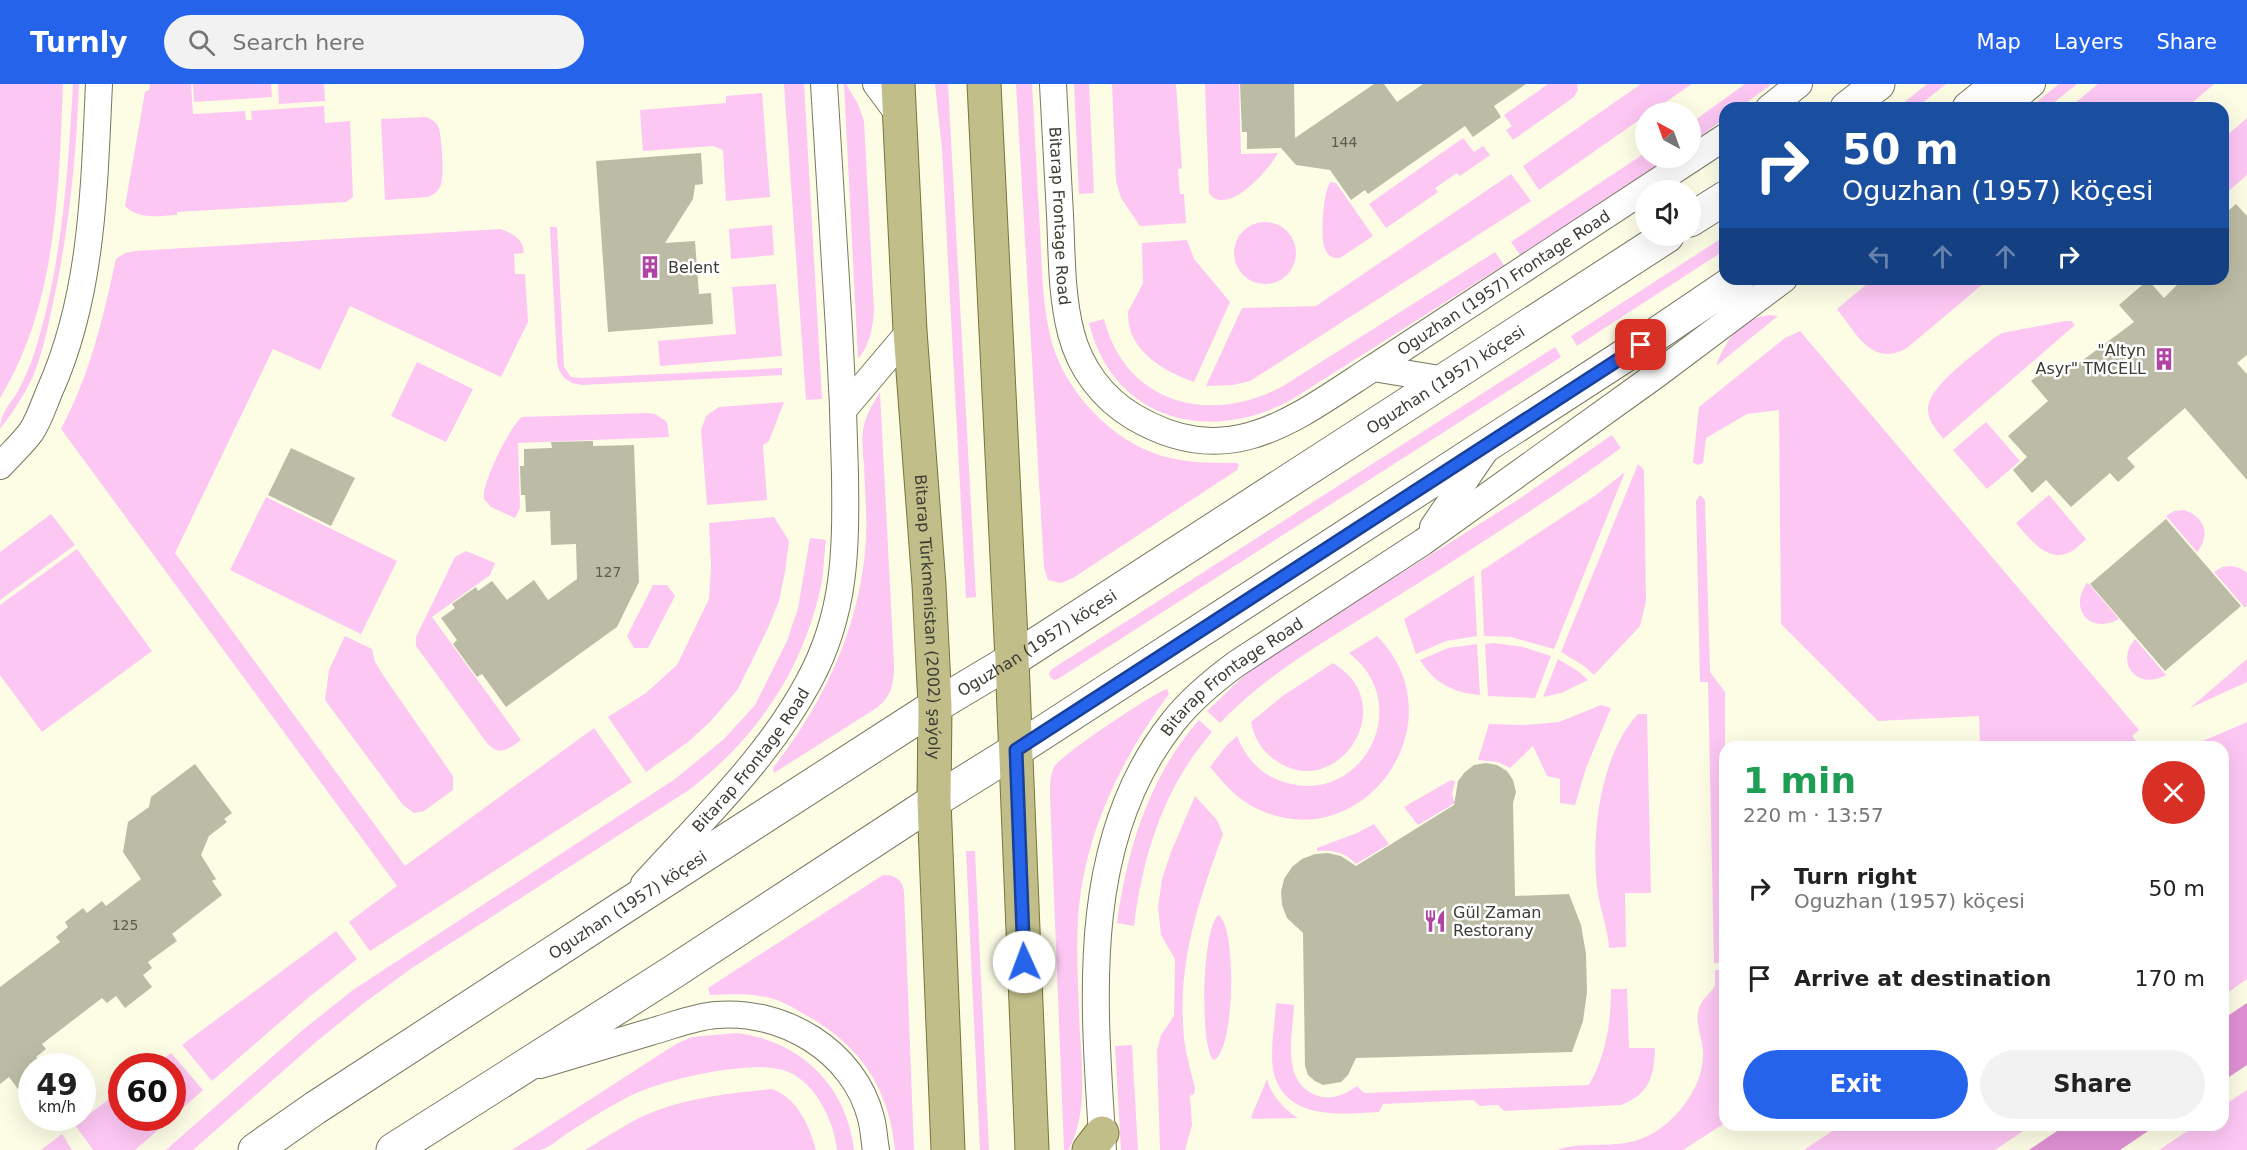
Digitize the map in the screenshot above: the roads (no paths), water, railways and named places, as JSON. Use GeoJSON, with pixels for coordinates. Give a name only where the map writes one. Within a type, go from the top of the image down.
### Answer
{"type":"FeatureCollection","features":[{"type":"Feature","properties":{"kind":"main road"},"geometry":{"type":"LineString","coordinates":[[984,84],[1012,660],[1032,1150]]}},
{"type":"Feature","properties":{"kind":"main road"},"geometry":{"type":"LineString","coordinates":[[1855,102],[1878,84]]}},
{"type":"Feature","properties":{"kind":"main road"},"geometry":{"type":"LineString","coordinates":[[1976,102],[1999,84]]}},
{"type":"Feature","properties":{"kind":"main road","name":"Bitarap Türkmenistan (2002) şaýoly"},"geometry":{"type":"LineString","coordinates":[[898,100],[910,331],[930,585],[935,706],[934,801],[948,1150]]}},
{"type":"Feature","properties":{"kind":"main road"},"geometry":{"type":"LineString","coordinates":[[1701,213],[1719,202]]}},
{"type":"Feature","properties":{"kind":"main road","name":"Oguzhan (1957) köçesi"},"geometry":{"type":"LineString","coordinates":[[255,1150],[315,1108],[622,908],[935,706],[1012,660],[1652,246]]}},
{"type":"Feature","properties":{"kind":"main road"},"geometry":{"type":"LineString","coordinates":[[393,1150],[1016,750],[1729,285]]}},
{"type":"Feature","properties":{"kind":"street"},"geometry":{"type":"LineString","coordinates":[[0,466],[31,431],[58,373],[68,344],[79,300],[89,235],[99,84]]}},
{"type":"Feature","properties":{"kind":"street","name":"Bitarap Frontage Road"},"geometry":{"type":"LineString","coordinates":[[622,908],[746,772],[773,739],[810,680],[822,655],[838,601],[846,545],[844,409],[824,84]]}},
{"type":"Feature","properties":{"kind":"street"},"geometry":{"type":"LineString","coordinates":[[876,84],[898,100]]}},
{"type":"Feature","properties":{"kind":"street","name":"Bitarap Frontage Road"},"geometry":{"type":"LineString","coordinates":[[1053,84],[1061,273],[1066,309],[1079,357],[1087,373],[1105,395],[1124,411],[1164,433],[1194,441],[1224,442],[1251,436],[1282,424],[1373,368]]}},
{"type":"Feature","properties":{"kind":"street"},"geometry":{"type":"LineString","coordinates":[[1776,102],[1799,84]]}},
{"type":"Feature","properties":{"kind":"street"},"geometry":{"type":"LineString","coordinates":[[2010,102],[2032,84]]}},
{"type":"Feature","properties":{"kind":"street","name":"Oguzhan (1957) Frontage Road"},"geometry":{"type":"LineString","coordinates":[[1373,368],[1719,141]]}},
{"type":"Feature","properties":{"kind":"street","name":"Bitarap Frontage Road"},"geometry":{"type":"LineString","coordinates":[[1098,1144],[1096,979],[1098,921],[1103,881],[1121,818],[1134,783],[1174,721],[1211,683],[1236,663],[1423,542],[1656,375],[1776,285]]}},
{"type":"Feature","properties":{"kind":"street"},"geometry":{"type":"LineString","coordinates":[[844,409],[910,331]]}},
{"type":"Feature","properties":{"kind":"street"},"geometry":{"type":"LineString","coordinates":[[1373,368],[1446,380]]}},
{"type":"Feature","properties":{"kind":"street"},"geometry":{"type":"LineString","coordinates":[[1423,542],[1492,441]]}},
{"type":"Feature","properties":{"kind":"street"},"geometry":{"type":"LineString","coordinates":[[514,1073],[690,1020],[717,1015],[756,1016],[776,1021],[802,1032],[822,1045],[838,1061],[862,1094],[871,1117],[876,1150]]}},
{"type":"Feature","properties":{"kind":"place","name":"Belent"},"geometry":{"type":"Point","coordinates":[650,267]}},
{"type":"Feature","properties":{"kind":"place","name":"\"Altyn Asyr\" TMCELL"},"geometry":{"type":"Point","coordinates":[2164,359]}},
{"type":"Feature","properties":{"kind":"place","name":"Gül Zaman Restorany"},"geometry":{"type":"Point","coordinates":[1435,921]}}]}
